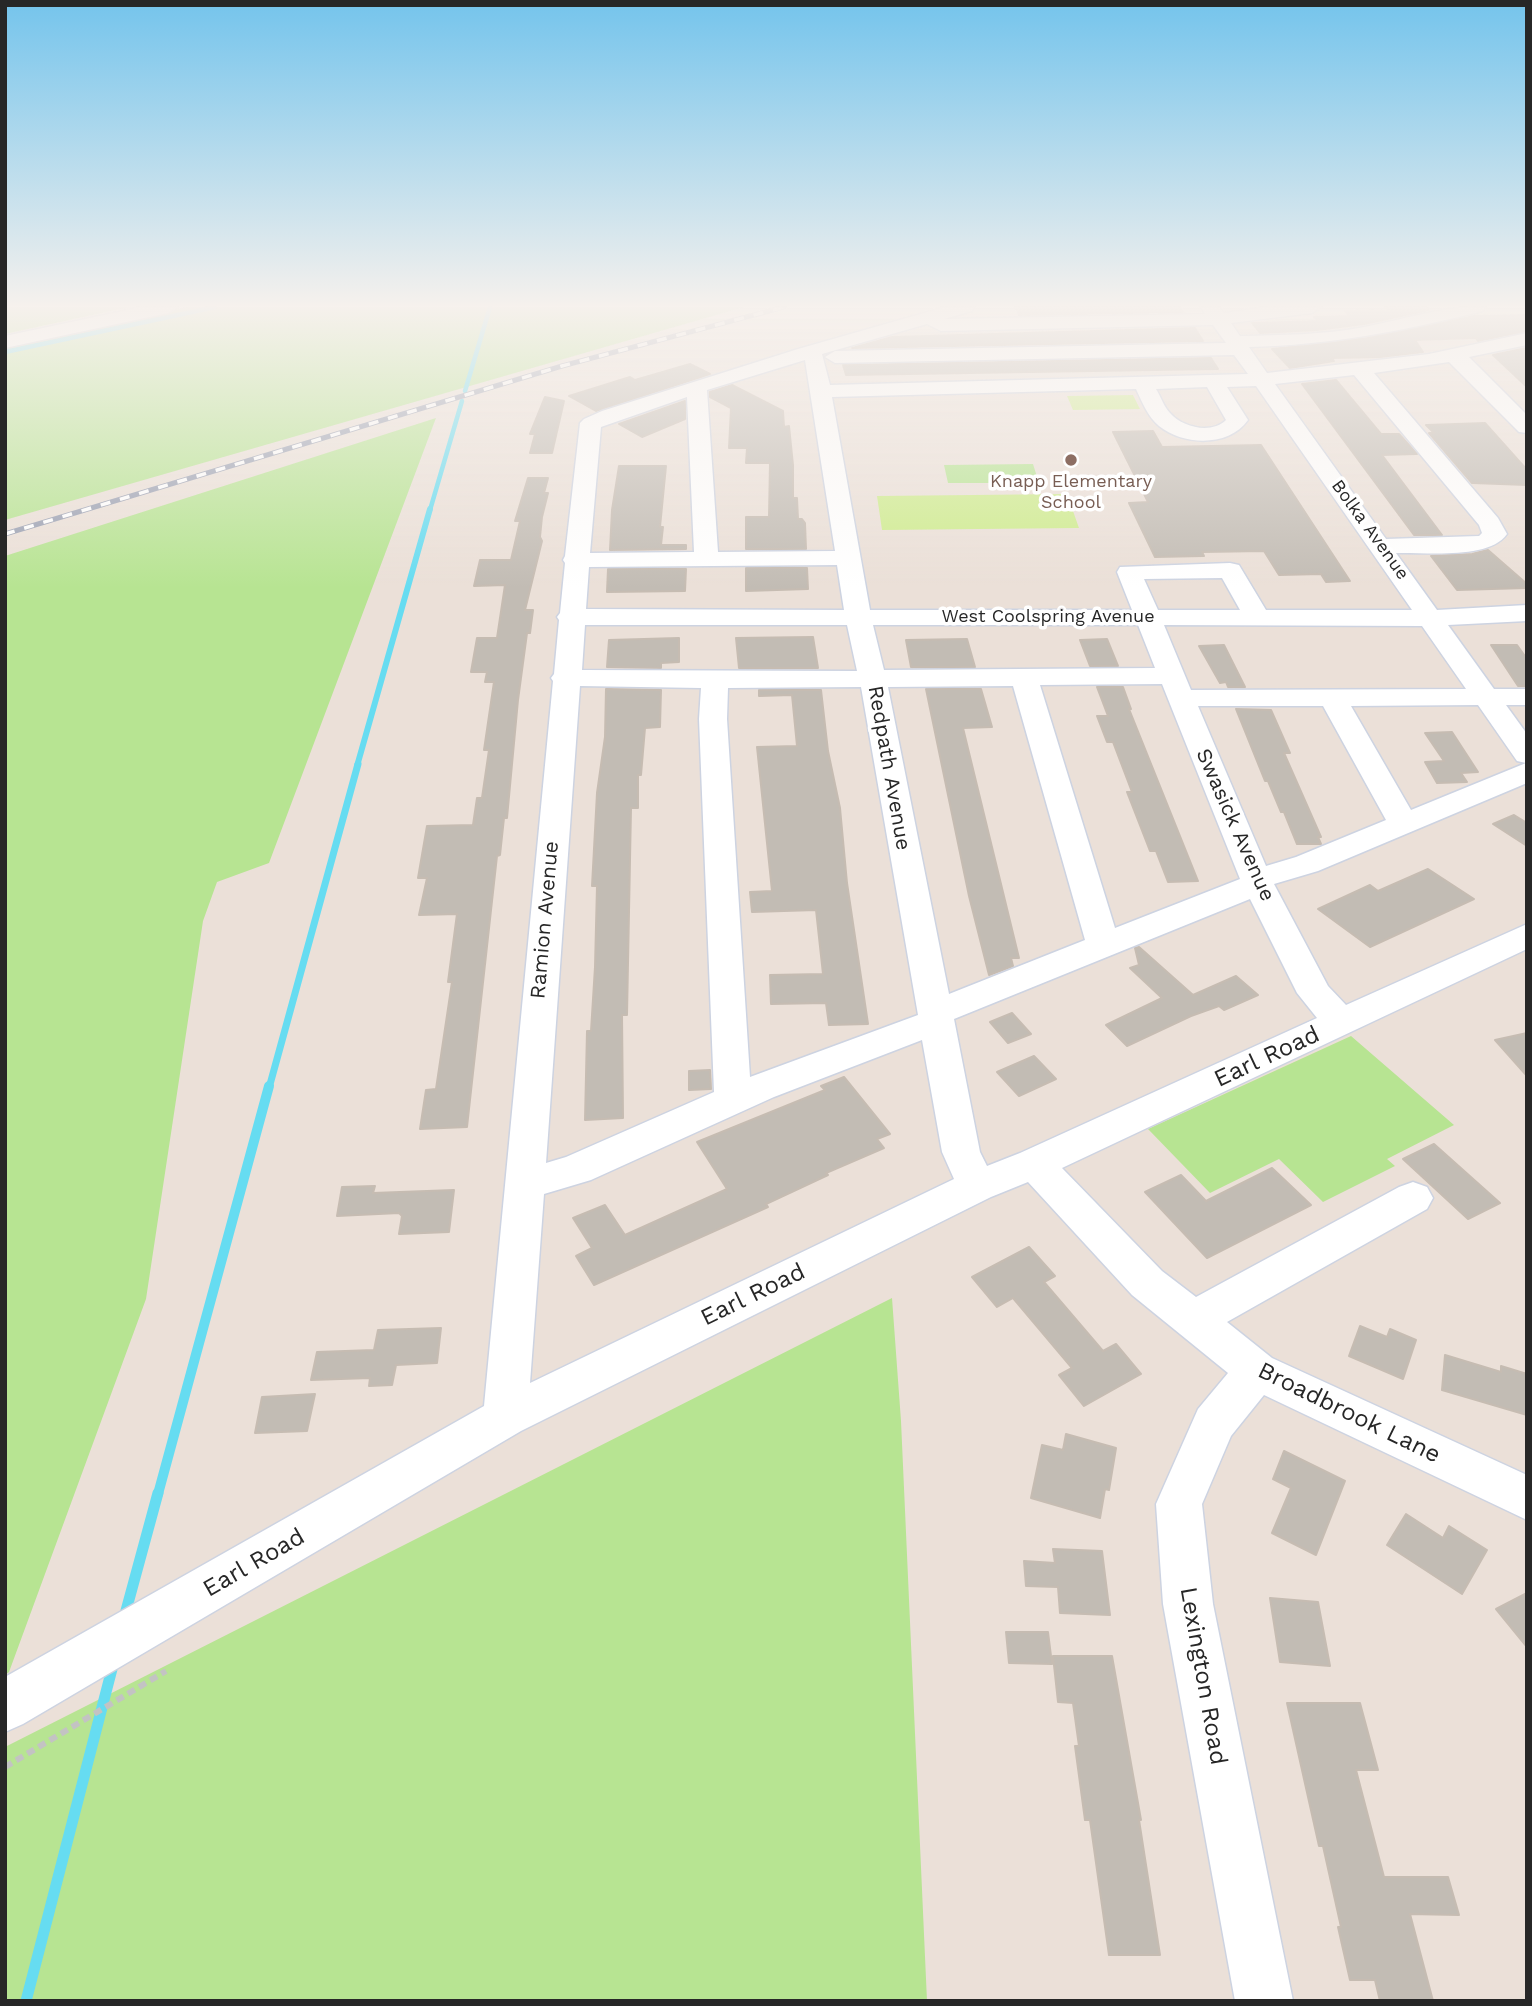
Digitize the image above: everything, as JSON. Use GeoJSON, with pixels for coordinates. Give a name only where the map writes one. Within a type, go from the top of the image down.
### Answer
{"type":"FeatureCollection","features":[{"type":"Feature","properties":{"kind":"street","name":"Ramion Avenue"},"geometry":{"type":"LineString","coordinates":[[505,1417],[587,433],[591,423],[657,401]]}},
{"type":"Feature","properties":{"kind":"street"},"geometry":{"type":"LineString","coordinates":[[698,401],[707,530],[706,559]]}},
{"type":"Feature","properties":{"kind":"street","name":"Redpath Avenue"},"geometry":{"type":"LineString","coordinates":[[823,401],[858,617],[873,680],[961,1152],[977,1186]]}},
{"type":"Feature","properties":{"kind":"street"},"geometry":{"type":"LineString","coordinates":[[1153,401],[1164,420],[1188,431],[1213,433],[1229,429],[1237,420],[1225,401]]}},
{"type":"Feature","properties":{"kind":"street","name":"Bolka Avenue"},"geometry":{"type":"LineString","coordinates":[[1277,401],[1527,755]]}},
{"type":"Feature","properties":{"kind":"street"},"geometry":{"type":"LineString","coordinates":[[1381,546],[1476,544],[1487,541],[1495,534],[1490,523],[1461,487],[1387,401]]}},
{"type":"Feature","properties":{"kind":"street"},"geometry":{"type":"LineString","coordinates":[[1502,401],[1527,426]]}},
{"type":"Feature","properties":{"kind":"street"},"geometry":{"type":"LineString","coordinates":[[575,560],[848,558]]}},
{"type":"Feature","properties":{"kind":"street","name":"Swasick Avenue"},"geometry":{"type":"LineString","coordinates":[[1257,617],[1238,583],[1132,578],[1145,616],[1257,881],[1314,993],[1342,1023]]}},
{"type":"Feature","properties":{"kind":"street","name":"West Coolspring Avenue"},"geometry":{"type":"LineString","coordinates":[[570,617],[1432,618],[1527,613]]}},
{"type":"Feature","properties":{"kind":"street"},"geometry":{"type":"LineString","coordinates":[[565,678],[1024,678],[1332,697],[1527,697]]}},
{"type":"Feature","properties":{"kind":"street"},"geometry":{"type":"LineString","coordinates":[[1024,678],[1104,946]]}},
{"type":"Feature","properties":{"kind":"street"},"geometry":{"type":"LineString","coordinates":[[715,680],[713,719],[733,1100]]}},
{"type":"Feature","properties":{"kind":"street"},"geometry":{"type":"LineString","coordinates":[[1332,697],[1403,823]]}},
{"type":"Feature","properties":{"kind":"street"},"geometry":{"type":"LineString","coordinates":[[524,1185],[577,1169],[733,1100],[1257,881],[1307,864],[1527,772]]}},
{"type":"Feature","properties":{"kind":"street","name":"Earl Road"},"geometry":{"type":"LineString","coordinates":[[5,1706],[505,1417],[977,1186],[1034,1164],[1527,935]]}},
{"type":"Feature","properties":{"kind":"street","name":"Broadbrook Lane"},"geometry":{"type":"LineString","coordinates":[[1034,1164],[1147,1283],[1257,1371],[1527,1498]]}},
{"type":"Feature","properties":{"kind":"street"},"geometry":{"type":"LineString","coordinates":[[1194,1319],[1413,1198]]}},
{"type":"Feature","properties":{"kind":"street","name":"Lexington Road"},"geometry":{"type":"LineString","coordinates":[[1257,1371],[1214,1423],[1179,1504],[1188,1604],[1264,2001]]}},
{"type":"Feature","properties":{"kind":"path"},"geometry":{"type":"LineString","coordinates":[[5,1767],[166,1671]]}},
{"type":"Feature","properties":{"kind":"green space"},"geometry":{"type":"Polygon","coordinates":[[[5,401],[419,401],[5,520],[5,401]]]}},
{"type":"Feature","properties":{"kind":"green space"},"geometry":{"type":"Polygon","coordinates":[[[1069,401],[1136,401],[1140,409],[1073,410],[1069,401]]]}},
{"type":"Feature","properties":{"kind":"green space"},"geometry":{"type":"Polygon","coordinates":[[[436,418],[269,863],[217,882],[203,921],[146,1299],[9,1672],[5,1675],[5,556],[436,418]]]}},
{"type":"Feature","properties":{"kind":"green space"},"geometry":{"type":"Polygon","coordinates":[[[1033,464],[1039,483],[948,483],[944,465],[1033,464]]]}},
{"type":"Feature","properties":{"kind":"green space"},"geometry":{"type":"Polygon","coordinates":[[[1067,494],[1079,528],[882,530],[877,496],[1067,494]]]}},
{"type":"Feature","properties":{"kind":"green space"},"geometry":{"type":"Polygon","coordinates":[[[1351,1036],[1454,1125],[1387,1159],[1395,1166],[1323,1202],[1279,1159],[1210,1193],[1148,1129],[1351,1036]]]}},
{"type":"Feature","properties":{"kind":"green space"},"geometry":{"type":"Polygon","coordinates":[[[892,1298],[901,1421],[927,2001],[5,2001],[5,1747],[892,1298]]]}},
{"type":"Feature","properties":{"kind":"building"},"geometry":{"type":"Polygon","coordinates":[[[544,401],[564,401],[552,453],[530,453],[535,434],[530,434],[544,401]]]}},
{"type":"Feature","properties":{"kind":"building"},"geometry":{"type":"Polygon","coordinates":[[[577,401],[628,401],[596,411],[577,401]]]}},
{"type":"Feature","properties":{"kind":"building"},"geometry":{"type":"Polygon","coordinates":[[[685,401],[685,419],[642,437],[619,424],[685,401]]]}},
{"type":"Feature","properties":{"kind":"building"},"geometry":{"type":"Polygon","coordinates":[[[717,401],[763,401],[783,411],[784,427],[789,426],[793,498],[797,498],[798,519],[805,523],[806,549],[746,549],[746,517],[769,517],[770,463],[746,463],[747,448],[729,448],[731,408],[717,401]]]}},
{"type":"Feature","properties":{"kind":"building"},"geometry":{"type":"Polygon","coordinates":[[[1314,401],[1353,401],[1381,434],[1399,434],[1417,454],[1382,455],[1442,535],[1414,535],[1314,401]]]}},
{"type":"Feature","properties":{"kind":"building"},"geometry":{"type":"Polygon","coordinates":[[[1485,423],[1527,470],[1527,485],[1472,483],[1429,433],[1434,433],[1426,425],[1485,423]]]}},
{"type":"Feature","properties":{"kind":"building"},"geometry":{"type":"Polygon","coordinates":[[[1153,431],[1162,447],[1261,445],[1350,581],[1326,582],[1321,574],[1279,575],[1264,551],[1202,552],[1204,556],[1155,557],[1129,503],[1148,502],[1113,432],[1153,431]]]}},
{"type":"Feature","properties":{"kind":"building"},"geometry":{"type":"Polygon","coordinates":[[[619,466],[666,466],[660,527],[663,527],[661,545],[686,545],[686,549],[610,550],[612,510],[619,466]]]}},
{"type":"Feature","properties":{"kind":"building"},"geometry":{"type":"Polygon","coordinates":[[[528,478],[548,478],[544,493],[548,493],[542,517],[542,541],[525,610],[533,610],[530,633],[527,633],[518,700],[507,818],[504,818],[500,855],[497,856],[467,1127],[420,1129],[426,1090],[436,1089],[452,982],[448,982],[457,914],[419,915],[427,878],[418,878],[427,826],[473,825],[477,798],[482,798],[489,750],[484,750],[494,682],[485,682],[487,672],[471,672],[477,638],[497,638],[505,585],[474,586],[480,560],[511,560],[520,521],[515,521],[528,478]]]}},
{"type":"Feature","properties":{"kind":"building"},"geometry":{"type":"Polygon","coordinates":[[[1488,550],[1527,584],[1527,588],[1457,590],[1431,556],[1472,554],[1488,550]]]}},
{"type":"Feature","properties":{"kind":"building"},"geometry":{"type":"Polygon","coordinates":[[[746,568],[807,568],[808,589],[746,591],[746,568]]]}},
{"type":"Feature","properties":{"kind":"building"},"geometry":{"type":"Polygon","coordinates":[[[608,569],[686,569],[685,591],[607,592],[608,569]]]}},
{"type":"Feature","properties":{"kind":"building"},"geometry":{"type":"Polygon","coordinates":[[[813,637],[818,668],[739,668],[736,638],[813,637]]]}},
{"type":"Feature","properties":{"kind":"building"},"geometry":{"type":"Polygon","coordinates":[[[679,638],[679,662],[661,663],[661,668],[607,667],[609,640],[679,638]]]}},
{"type":"Feature","properties":{"kind":"building"},"geometry":{"type":"Polygon","coordinates":[[[967,639],[975,667],[911,667],[906,640],[967,639]]]}},
{"type":"Feature","properties":{"kind":"building"},"geometry":{"type":"Polygon","coordinates":[[[1107,639],[1118,666],[1090,666],[1080,640],[1107,639]]]}},
{"type":"Feature","properties":{"kind":"building"},"geometry":{"type":"Polygon","coordinates":[[[1224,645],[1245,687],[1228,687],[1226,682],[1220,683],[1199,646],[1224,645]]]}},
{"type":"Feature","properties":{"kind":"building"},"geometry":{"type":"Polygon","coordinates":[[[1491,645],[1517,645],[1527,659],[1527,686],[1518,686],[1491,645]]]}},
{"type":"Feature","properties":{"kind":"building"},"geometry":{"type":"Polygon","coordinates":[[[1097,687],[1123,687],[1129,709],[1198,881],[1168,882],[1156,851],[1150,851],[1127,792],[1132,792],[1113,742],[1107,742],[1097,716],[1108,716],[1097,687]]]}},
{"type":"Feature","properties":{"kind":"building"},"geometry":{"type":"Polygon","coordinates":[[[606,689],[661,690],[660,727],[645,728],[641,775],[638,775],[638,808],[631,808],[627,1015],[622,1015],[623,1118],[585,1120],[587,1031],[591,1031],[595,967],[597,886],[592,886],[597,793],[605,737],[606,689]]]}},
{"type":"Feature","properties":{"kind":"building"},"geometry":{"type":"Polygon","coordinates":[[[926,689],[981,689],[992,727],[963,728],[1019,958],[1011,958],[1013,966],[989,975],[969,896],[926,689]]]}},
{"type":"Feature","properties":{"kind":"building"},"geometry":{"type":"Polygon","coordinates":[[[759,690],[821,690],[828,751],[840,808],[847,883],[868,1024],[829,1025],[826,1003],[771,1004],[770,975],[823,974],[816,910],[752,912],[750,892],[772,891],[757,747],[797,746],[792,695],[759,696],[759,690]]]}},
{"type":"Feature","properties":{"kind":"building"},"geometry":{"type":"Polygon","coordinates":[[[1236,709],[1271,710],[1290,753],[1284,753],[1321,837],[1318,837],[1321,844],[1297,844],[1284,812],[1281,812],[1268,781],[1265,781],[1236,709]]]}},
{"type":"Feature","properties":{"kind":"building"},"geometry":{"type":"Polygon","coordinates":[[[1452,732],[1478,772],[1461,773],[1467,782],[1437,783],[1425,762],[1444,761],[1425,733],[1452,732]]]}},
{"type":"Feature","properties":{"kind":"building"},"geometry":{"type":"Polygon","coordinates":[[[1514,815],[1527,823],[1527,846],[1493,824],[1514,815]]]}},
{"type":"Feature","properties":{"kind":"building"},"geometry":{"type":"Polygon","coordinates":[[[1428,869],[1474,899],[1370,947],[1318,909],[1370,885],[1378,891],[1428,869]]]}},
{"type":"Feature","properties":{"kind":"building"},"geometry":{"type":"Polygon","coordinates":[[[1139,947],[1193,995],[1236,976],[1258,995],[1224,1010],[1219,1006],[1191,1016],[1127,1046],[1106,1025],[1162,998],[1130,968],[1139,965],[1135,948],[1139,947]]]}},
{"type":"Feature","properties":{"kind":"building"},"geometry":{"type":"Polygon","coordinates":[[[1012,1013],[1031,1034],[1008,1043],[990,1022],[1012,1013]]]}},
{"type":"Feature","properties":{"kind":"building"},"geometry":{"type":"Polygon","coordinates":[[[1527,1033],[1527,1076],[1495,1040],[1527,1033]]]}},
{"type":"Feature","properties":{"kind":"building"},"geometry":{"type":"Polygon","coordinates":[[[1034,1056],[1056,1079],[1019,1096],[997,1072],[1034,1056]]]}},
{"type":"Feature","properties":{"kind":"building"},"geometry":{"type":"Polygon","coordinates":[[[710,1070],[711,1089],[689,1090],[689,1071],[710,1070]]]}},
{"type":"Feature","properties":{"kind":"building"},"geometry":{"type":"Polygon","coordinates":[[[844,1077],[890,1134],[877,1139],[884,1148],[826,1173],[828,1175],[766,1204],[768,1207],[594,1285],[576,1256],[592,1248],[573,1218],[605,1205],[625,1235],[727,1189],[697,1142],[825,1090],[821,1086],[844,1077]]]}},
{"type":"Feature","properties":{"kind":"building"},"geometry":{"type":"Polygon","coordinates":[[[1434,1144],[1500,1203],[1468,1219],[1403,1159],[1434,1144]]]}},
{"type":"Feature","properties":{"kind":"building"},"geometry":{"type":"Polygon","coordinates":[[[1272,1168],[1311,1205],[1207,1258],[1145,1192],[1181,1175],[1206,1201],[1272,1168]]]}},
{"type":"Feature","properties":{"kind":"building"},"geometry":{"type":"Polygon","coordinates":[[[375,1186],[373,1193],[454,1190],[449,1232],[399,1234],[402,1216],[399,1213],[337,1216],[342,1187],[375,1186]]]}},
{"type":"Feature","properties":{"kind":"building"},"geometry":{"type":"Polygon","coordinates":[[[1029,1247],[1055,1276],[1044,1282],[1103,1351],[1116,1344],[1141,1374],[1084,1406],[1059,1375],[1072,1368],[1013,1298],[997,1307],[972,1277],[1029,1247]]]}},
{"type":"Feature","properties":{"kind":"building"},"geometry":{"type":"Polygon","coordinates":[[[1360,1326],[1387,1337],[1390,1329],[1416,1340],[1403,1379],[1349,1356],[1360,1326]]]}},
{"type":"Feature","properties":{"kind":"building"},"geometry":{"type":"Polygon","coordinates":[[[441,1328],[437,1363],[396,1365],[392,1385],[369,1386],[370,1378],[311,1380],[317,1352],[374,1350],[378,1330],[441,1328]]]}},
{"type":"Feature","properties":{"kind":"building"},"geometry":{"type":"Polygon","coordinates":[[[1445,1355],[1501,1372],[1501,1366],[1527,1374],[1527,1415],[1442,1390],[1445,1355]]]}},
{"type":"Feature","properties":{"kind":"building"},"geometry":{"type":"Polygon","coordinates":[[[315,1394],[307,1431],[255,1433],[262,1397],[315,1394]]]}},
{"type":"Feature","properties":{"kind":"building"},"geometry":{"type":"Polygon","coordinates":[[[1066,1434],[1116,1448],[1109,1490],[1105,1489],[1100,1518],[1031,1498],[1042,1445],[1063,1450],[1066,1434]]]}},
{"type":"Feature","properties":{"kind":"building"},"geometry":{"type":"Polygon","coordinates":[[[1284,1451],[1345,1481],[1316,1555],[1272,1533],[1291,1488],[1273,1479],[1284,1451]]]}},
{"type":"Feature","properties":{"kind":"building"},"geometry":{"type":"Polygon","coordinates":[[[1406,1514],[1443,1538],[1449,1526],[1487,1550],[1462,1594],[1387,1545],[1406,1514]]]}},
{"type":"Feature","properties":{"kind":"building"},"geometry":{"type":"Polygon","coordinates":[[[1053,1549],[1102,1551],[1110,1615],[1060,1613],[1058,1587],[1026,1586],[1024,1561],[1055,1563],[1053,1549]]]}},
{"type":"Feature","properties":{"kind":"building"},"geometry":{"type":"Polygon","coordinates":[[[1527,1593],[1527,1647],[1496,1609],[1527,1593]]]}},
{"type":"Feature","properties":{"kind":"building"},"geometry":{"type":"Polygon","coordinates":[[[1270,1598],[1318,1602],[1330,1666],[1280,1662],[1270,1598]]]}},
{"type":"Feature","properties":{"kind":"building"},"geometry":{"type":"Polygon","coordinates":[[[1006,1632],[1048,1632],[1052,1664],[1009,1663],[1006,1632]]]}},
{"type":"Feature","properties":{"kind":"building"},"geometry":{"type":"Polygon","coordinates":[[[1053,1656],[1112,1656],[1141,1820],[1160,1955],[1109,1955],[1090,1820],[1085,1820],[1075,1746],[1079,1746],[1073,1703],[1058,1702],[1053,1656]]]}},
{"type":"Feature","properties":{"kind":"building"},"geometry":{"type":"Polygon","coordinates":[[[1287,1703],[1360,1703],[1378,1770],[1356,1770],[1384,1877],[1448,1877],[1459,1915],[1410,1914],[1433,2001],[1380,2001],[1375,1980],[1350,1980],[1323,1846],[1319,1846],[1287,1703]]]}},
{"type":"Feature","properties":{"kind":"waterway"},"geometry":{"type":"LineString","coordinates":[[430,510],[462,401]]}},
{"type":"Feature","properties":{"kind":"waterway"},"geometry":{"type":"LineString","coordinates":[[357,766],[430,509]]}},
{"type":"Feature","properties":{"kind":"waterway"},"geometry":{"type":"LineString","coordinates":[[269,1088],[358,764]]}},
{"type":"Feature","properties":{"kind":"waterway"},"geometry":{"type":"LineString","coordinates":[[158,1494],[269,1086]]}},
{"type":"Feature","properties":{"kind":"waterway"},"geometry":{"type":"LineString","coordinates":[[124,1618],[158,1493]]}},
{"type":"Feature","properties":{"kind":"waterway"},"geometry":{"type":"LineString","coordinates":[[26,2001],[113,1665]]}},
{"type":"Feature","properties":{"kind":"railway"},"geometry":{"type":"LineString","coordinates":[[5,534],[447,401]]}},
{"type":"Feature","properties":{"kind":"place","name":"Knapp Elementary School"},"geometry":{"type":"Point","coordinates":[1071,460]}}]}
